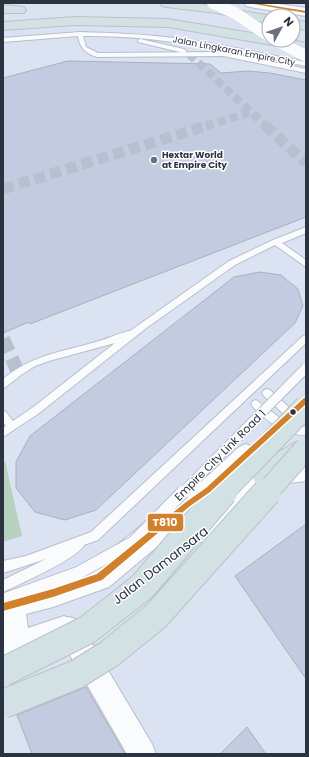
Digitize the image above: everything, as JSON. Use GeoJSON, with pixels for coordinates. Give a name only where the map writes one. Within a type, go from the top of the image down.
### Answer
{"type":"FeatureCollection","features":[{"type":"Feature","properties":{"kind":"highway"},"geometry":{"type":"LineString","coordinates":[[166,3],[216,9],[261,17]]}},
{"type":"Feature","properties":{"kind":"highway"},"geometry":{"type":"LineString","coordinates":[[3,10],[35,9]]}},
{"type":"Feature","properties":{"kind":"highway"},"geometry":{"type":"LineString","coordinates":[[139,10],[176,13],[261,25]]}},
{"type":"Feature","properties":{"kind":"highway"},"geometry":{"type":"LineString","coordinates":[[3,26],[76,21],[168,23],[261,38]]}},
{"type":"Feature","properties":{"kind":"highway"},"geometry":{"type":"LineString","coordinates":[[3,672],[87,630],[142,587],[291,415]]}},
{"type":"Feature","properties":{"kind":"highway"},"geometry":{"type":"LineString","coordinates":[[264,474],[306,448]]}},
{"type":"Feature","properties":{"kind":"highway"},"geometry":{"type":"LineString","coordinates":[[3,704],[77,674],[109,654],[156,616],[198,572],[306,448]]}},
{"type":"Feature","properties":{"kind":"street"},"geometry":{"type":"LineString","coordinates":[[213,3],[240,16],[261,30]]}},
{"type":"Feature","properties":{"kind":"street"},"geometry":{"type":"LineString","coordinates":[[250,3],[306,12]]}},
{"type":"Feature","properties":{"kind":"street"},"geometry":{"type":"LineString","coordinates":[[290,48],[306,56]]}},
{"type":"Feature","properties":{"kind":"street"},"geometry":{"type":"LineString","coordinates":[[9,648],[5,599],[53,593],[99,577],[188,504],[208,490],[306,400]]}},
{"type":"Feature","properties":{"kind":"street"},"geometry":{"type":"LineString","coordinates":[[264,474],[306,469]]}},
{"type":"Feature","properties":{"kind":"street","name":"Jalan Damansara"},"geometry":{"type":"LineString","coordinates":[[9,648],[69,628],[113,602],[202,533],[264,474]]}},
{"type":"Feature","properties":{"kind":"street"},"geometry":{"type":"LineString","coordinates":[[69,628],[142,754]]}},
{"type":"Feature","properties":{"kind":"lane","name":"Jalan Lingkaran Empire City"},"geometry":{"type":"LineString","coordinates":[[3,40],[32,36],[80,34],[156,37],[199,42],[306,64]]}},
{"type":"Feature","properties":{"kind":"lane"},"geometry":{"type":"LineString","coordinates":[[80,34],[82,46],[87,52],[97,54],[223,54],[306,71]]}},
{"type":"Feature","properties":{"kind":"lane","name":"Jalan Lingkaran Empire City"},"geometry":{"type":"LineString","coordinates":[[91,34],[154,44],[218,60]]}},
{"type":"Feature","properties":{"kind":"lane"},"geometry":{"type":"LineString","coordinates":[[3,433],[142,328],[232,263],[276,242],[306,230]]}},
{"type":"Feature","properties":{"kind":"lane"},"geometry":{"type":"LineString","coordinates":[[276,242],[306,264]]}},
{"type":"Feature","properties":{"kind":"lane"},"geometry":{"type":"LineString","coordinates":[[3,385],[18,372],[57,353],[112,341],[142,328]]}},
{"type":"Feature","properties":{"kind":"lane"},"geometry":{"type":"LineString","coordinates":[[5,599],[24,577],[60,558],[94,536],[306,338]]}},
{"type":"Feature","properties":{"kind":"lane","name":"Empire City Link Road 1"},"geometry":{"type":"LineString","coordinates":[[5,599],[78,573],[134,542],[306,368]]}},
{"type":"Feature","properties":{"kind":"lane"},"geometry":{"type":"LineString","coordinates":[[267,393],[291,415],[295,432],[306,431]]}},
{"type":"Feature","properties":{"kind":"lane"},"geometry":{"type":"LineString","coordinates":[[256,404],[291,415]]}},
{"type":"Feature","properties":{"kind":"lane"},"geometry":{"type":"LineString","coordinates":[[3,415],[12,427]]}},
{"type":"Feature","properties":{"kind":"lane"},"geometry":{"type":"LineString","coordinates":[[3,567],[26,561],[94,536]]}},
{"type":"Feature","properties":{"kind":"green space"},"geometry":{"type":"Polygon","coordinates":[[[5,461],[22,536],[3,542],[3,462],[5,461]]]}},
{"type":"Feature","properties":{"kind":"building","name":"Hextar World at Empire City"},"geometry":{"type":"Polygon","coordinates":[[[68,61],[210,64],[221,73],[248,71],[270,73],[306,80],[306,217],[30,324],[29,322],[3,333],[3,78],[68,61]]]}},
{"type":"Feature","properties":{"kind":"building"},"geometry":{"type":"Polygon","coordinates":[[[259,272],[281,275],[298,289],[303,306],[295,323],[96,510],[65,520],[35,512],[16,488],[16,462],[30,436],[234,277],[259,272]]]}},
{"type":"Feature","properties":{"kind":"building"},"geometry":{"type":"Polygon","coordinates":[[[306,524],[306,679],[235,576],[306,524]]]}},
{"type":"Feature","properties":{"kind":"building"},"geometry":{"type":"Polygon","coordinates":[[[86,687],[125,754],[32,754],[17,715],[86,687]]]}},
{"type":"Feature","properties":{"kind":"building"},"geometry":{"type":"Polygon","coordinates":[[[247,727],[266,754],[220,754],[247,727]]]}},
{"type":"Feature","properties":{"kind":"tunnel"},"geometry":{"type":"LineString","coordinates":[[189,54],[266,126]]}},
{"type":"Feature","properties":{"kind":"tunnel"},"geometry":{"type":"LineString","coordinates":[[206,126],[251,112]]}},
{"type":"Feature","properties":{"kind":"tunnel"},"geometry":{"type":"LineString","coordinates":[[3,189],[209,125]]}},
{"type":"Feature","properties":{"kind":"tunnel"},"geometry":{"type":"LineString","coordinates":[[265,125],[306,163]]}},
{"type":"Feature","properties":{"kind":"tunnel"},"geometry":{"type":"LineString","coordinates":[[3,339],[18,372]]}},
{"type":"Feature","properties":{"kind":"transit line","name":"T810"},"geometry":{"type":"LineString","coordinates":[[250,3],[306,12]]}},
{"type":"Feature","properties":{"kind":"transit line","name":"T810"},"geometry":{"type":"LineString","coordinates":[[3,607],[53,593],[99,577],[188,504],[208,490],[306,400]]}},
{"type":"Feature","properties":{"kind":"place","name":"Hextar World at Empire City"},"geometry":{"type":"Point","coordinates":[154,160]}}]}
